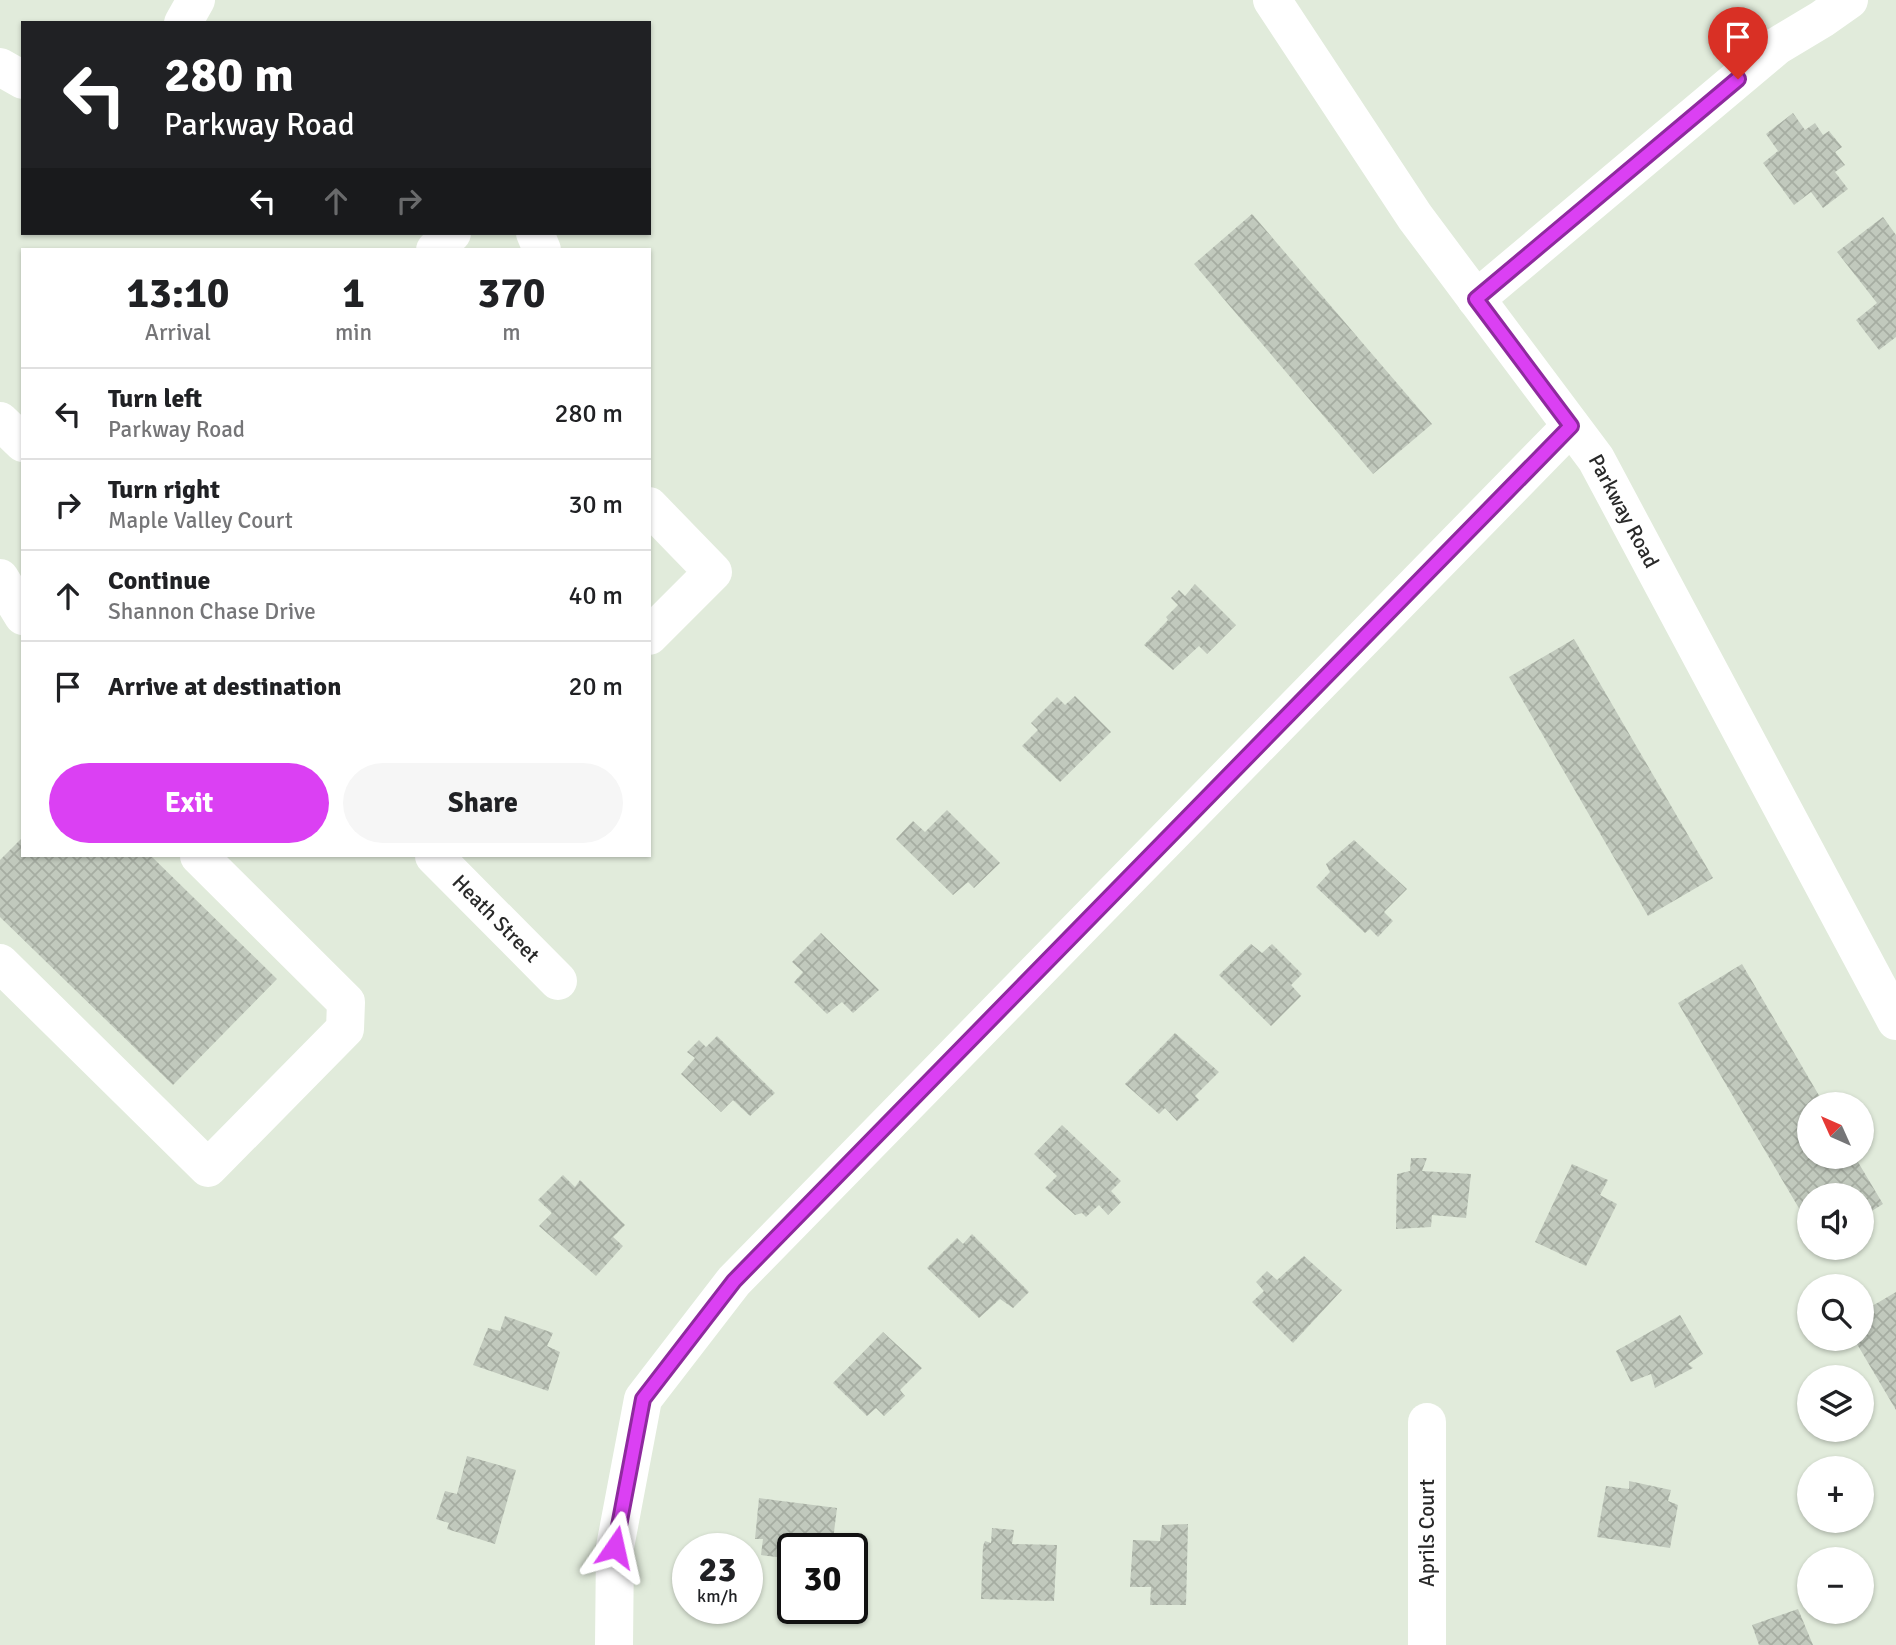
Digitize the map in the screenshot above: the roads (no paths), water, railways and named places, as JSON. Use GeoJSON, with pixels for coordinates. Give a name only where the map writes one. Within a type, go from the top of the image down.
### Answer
{"type":"FeatureCollection","features":[{"type":"Feature","properties":{"kind":"street"},"geometry":{"type":"LineString","coordinates":[[184,21],[196,0]]}},
{"type":"Feature","properties":{"kind":"street","name":"Parkway Road"},"geometry":{"type":"LineString","coordinates":[[1272,0],[1415,217],[1596,459],[1896,1021]]}},
{"type":"Feature","properties":{"kind":"street"},"geometry":{"type":"LineString","coordinates":[[1476,299],[1777,46],[1849,0]]}},
{"type":"Feature","properties":{"kind":"street"},"geometry":{"type":"LineString","coordinates":[[0,67],[21,79]]}},
{"type":"Feature","properties":{"kind":"street"},"geometry":{"type":"LineString","coordinates":[[437,248],[450,235]]}},
{"type":"Feature","properties":{"kind":"street"},"geometry":{"type":"LineString","coordinates":[[614,1645],[615,1547],[643,1399],[734,1281],[1571,426]]}},
{"type":"Feature","properties":{"kind":"street"},"geometry":{"type":"LineString","coordinates":[[651,508],[713,572],[651,634]]}},
{"type":"Feature","properties":{"kind":"street"},"geometry":{"type":"LineString","coordinates":[[0,963],[208,1168],[345,1029],[346,1002],[200,857]]}},
{"type":"Feature","properties":{"kind":"street","name":"Heath Street"},"geometry":{"type":"LineString","coordinates":[[435,857],[558,981]]}},
{"type":"Feature","properties":{"kind":"street","name":"Aprils Court"},"geometry":{"type":"LineString","coordinates":[[1427,1422],[1427,1645]]}}]}
